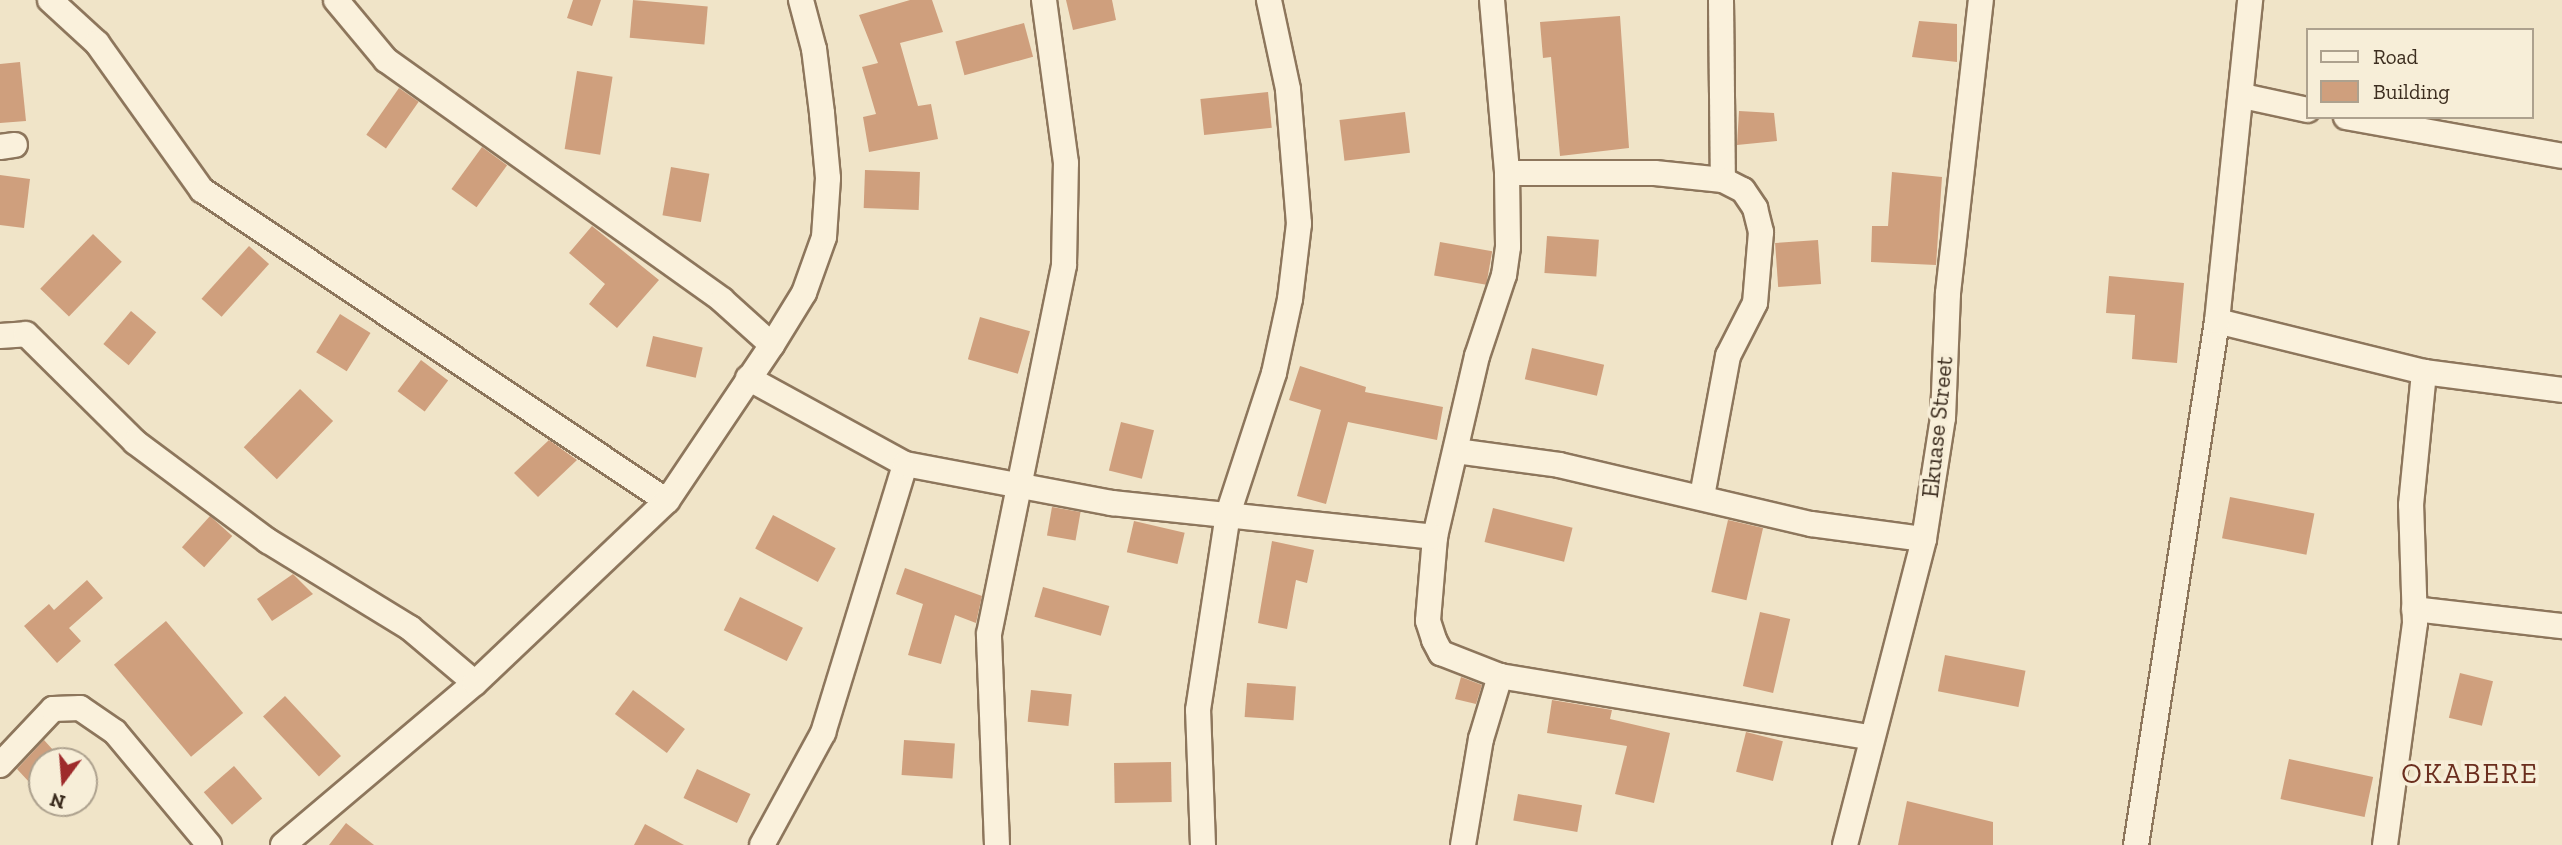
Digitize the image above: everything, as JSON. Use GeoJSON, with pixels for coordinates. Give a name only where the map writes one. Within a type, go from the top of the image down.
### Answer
{"type":"FeatureCollection","features":[{"type":"Feature","properties":{"kind":"street"},"geometry":{"type":"LineString","coordinates":[[50,0],[97,43],[202,190],[667,501]]}},
{"type":"Feature","properties":{"kind":"street"},"geometry":{"type":"LineString","coordinates":[[336,0],[386,60],[722,300],[772,345]]}},
{"type":"Feature","properties":{"kind":"street"},"geometry":{"type":"LineString","coordinates":[[283,845],[475,683],[667,501],[804,293],[824,237],[828,178],[814,49],[801,0]]}},
{"type":"Feature","properties":{"kind":"street"},"geometry":{"type":"LineString","coordinates":[[997,845],[986,654],[1023,483],[1063,265],[1066,163],[1044,0]]}},
{"type":"Feature","properties":{"kind":"street"},"geometry":{"type":"LineString","coordinates":[[1203,845],[1198,710],[1228,514],[1274,373],[1290,299],[1299,224],[1288,89],[1269,0]]}},
{"type":"Feature","properties":{"kind":"street"},"geometry":{"type":"LineString","coordinates":[[1492,0],[1507,173],[1504,275],[1477,356],[1435,537],[1428,621],[1434,640],[1441,653],[1500,676],[1869,737]]}},
{"type":"Feature","properties":{"kind":"street"},"geometry":{"type":"LineString","coordinates":[[1721,0],[1723,180]]}},
{"type":"Feature","properties":{"kind":"street","name":"Ekuase Street"},"geometry":{"type":"LineString","coordinates":[[1845,845],[1869,737],[1904,625],[1924,538],[1943,418],[1948,293],[1981,0]]}},
{"type":"Feature","properties":{"kind":"street"},"geometry":{"type":"LineString","coordinates":[[2136,845],[2217,321],[2250,0]]}},
{"type":"Feature","properties":{"kind":"street"},"geometry":{"type":"LineString","coordinates":[[2242,96],[2306,110]]}},
{"type":"Feature","properties":{"kind":"street"},"geometry":{"type":"LineString","coordinates":[[2357,119],[2562,156]]}},
{"type":"Feature","properties":{"kind":"street"},"geometry":{"type":"LineString","coordinates":[[1507,173],[1655,173],[1723,180],[1743,190],[1755,208],[1760,232],[1755,303],[1728,356],[1702,496]]}},
{"type":"Feature","properties":{"kind":"street"},"geometry":{"type":"LineString","coordinates":[[2217,321],[2424,372],[2562,390]]}},
{"type":"Feature","properties":{"kind":"street"},"geometry":{"type":"LineString","coordinates":[[0,336],[26,334],[135,442],[268,541],[411,628],[475,683]]}},
{"type":"Feature","properties":{"kind":"street"},"geometry":{"type":"LineString","coordinates":[[2385,845],[2409,682],[2414,610],[2411,505],[2424,372]]}},
{"type":"Feature","properties":{"kind":"street"},"geometry":{"type":"LineString","coordinates":[[748,378],[905,464],[1023,483],[1112,503],[1435,537]]}},
{"type":"Feature","properties":{"kind":"street"},"geometry":{"type":"LineString","coordinates":[[1456,451],[1559,465],[1702,496],[1811,524],[1924,538]]}},
{"type":"Feature","properties":{"kind":"street"},"geometry":{"type":"LineString","coordinates":[[762,845],[823,733],[905,464]]}},
{"type":"Feature","properties":{"kind":"street"},"geometry":{"type":"LineString","coordinates":[[2414,610],[2562,626]]}},
{"type":"Feature","properties":{"kind":"street"},"geometry":{"type":"LineString","coordinates":[[1463,845],[1481,739],[1500,676]]}},
{"type":"Feature","properties":{"kind":"street"},"geometry":{"type":"LineString","coordinates":[[0,765],[53,709],[80,708],[115,732],[209,845]]}},
{"type":"Feature","properties":{"kind":"building"},"geometry":{"type":"Polygon","coordinates":[[[573,0],[601,0],[592,26],[567,18],[573,0]]]}},
{"type":"Feature","properties":{"kind":"building"},"geometry":{"type":"Polygon","coordinates":[[[633,0],[708,7],[704,44],[630,38],[633,0]]]}},
{"type":"Feature","properties":{"kind":"building"},"geometry":{"type":"Polygon","coordinates":[[[910,0],[932,0],[943,32],[900,43],[918,106],[931,104],[938,139],[869,152],[863,117],[876,114],[862,67],[878,63],[859,15],[910,0]]]}},
{"type":"Feature","properties":{"kind":"building"},"geometry":{"type":"Polygon","coordinates":[[[1066,0],[1112,0],[1116,20],[1073,30],[1066,0]]]}},
{"type":"Feature","properties":{"kind":"building"},"geometry":{"type":"Polygon","coordinates":[[[1620,16],[1629,148],[1560,156],[1551,57],[1543,58],[1540,22],[1620,16]]]}},
{"type":"Feature","properties":{"kind":"building"},"geometry":{"type":"Polygon","coordinates":[[[1919,21],[1957,24],[1957,62],[1912,57],[1919,21]]]}},
{"type":"Feature","properties":{"kind":"building"},"geometry":{"type":"Polygon","coordinates":[[[1024,23],[1033,57],[964,75],[955,41],[1024,23]]]}},
{"type":"Feature","properties":{"kind":"building"},"geometry":{"type":"Polygon","coordinates":[[[20,62],[26,121],[0,123],[0,64],[20,62]]]}},
{"type":"Feature","properties":{"kind":"building"},"geometry":{"type":"Polygon","coordinates":[[[577,71],[613,77],[600,155],[565,149],[577,71]]]}},
{"type":"Feature","properties":{"kind":"building"},"geometry":{"type":"Polygon","coordinates":[[[399,88],[419,102],[386,148],[366,135],[399,88]]]}},
{"type":"Feature","properties":{"kind":"building"},"geometry":{"type":"Polygon","coordinates":[[[1268,92],[1272,128],[1204,135],[1200,99],[1268,92]]]}},
{"type":"Feature","properties":{"kind":"building"},"geometry":{"type":"Polygon","coordinates":[[[1739,111],[1774,113],[1777,141],[1737,145],[1739,111]]]}},
{"type":"Feature","properties":{"kind":"building"},"geometry":{"type":"Polygon","coordinates":[[[1405,112],[1410,153],[1344,161],[1339,120],[1405,112]]]}},
{"type":"Feature","properties":{"kind":"building"},"geometry":{"type":"Polygon","coordinates":[[[482,147],[507,165],[477,207],[451,189],[482,147]]]}},
{"type":"Feature","properties":{"kind":"building"},"geometry":{"type":"Polygon","coordinates":[[[671,167],[709,174],[701,222],[662,215],[671,167]]]}},
{"type":"Feature","properties":{"kind":"building"},"geometry":{"type":"Polygon","coordinates":[[[865,170],[920,172],[919,210],[864,208],[865,170]]]}},
{"type":"Feature","properties":{"kind":"building"},"geometry":{"type":"Polygon","coordinates":[[[1892,172],[1942,177],[1936,265],[1871,262],[1872,226],[1888,226],[1892,172]]]}},
{"type":"Feature","properties":{"kind":"building"},"geometry":{"type":"Polygon","coordinates":[[[0,175],[30,179],[24,228],[0,225],[0,175]]]}},
{"type":"Feature","properties":{"kind":"building"},"geometry":{"type":"Polygon","coordinates":[[[592,226],[659,280],[617,328],[589,304],[605,284],[569,253],[592,226]]]}},
{"type":"Feature","properties":{"kind":"building"},"geometry":{"type":"Polygon","coordinates":[[[93,234],[122,262],[69,316],[40,289],[93,234]]]}},
{"type":"Feature","properties":{"kind":"building"},"geometry":{"type":"Polygon","coordinates":[[[1547,236],[1599,240],[1596,277],[1544,273],[1547,236]]]}},
{"type":"Feature","properties":{"kind":"building"},"geometry":{"type":"Polygon","coordinates":[[[1818,240],[1821,284],[1778,287],[1775,243],[1818,240]]]}},
{"type":"Feature","properties":{"kind":"building"},"geometry":{"type":"Polygon","coordinates":[[[1440,242],[1492,251],[1486,285],[1434,275],[1440,242]]]}},
{"type":"Feature","properties":{"kind":"building"},"geometry":{"type":"Polygon","coordinates":[[[249,246],[269,264],[222,317],[201,299],[249,246]]]}},
{"type":"Feature","properties":{"kind":"building"},"geometry":{"type":"Polygon","coordinates":[[[2109,276],[2184,283],[2177,363],[2132,359],[2135,315],[2106,313],[2109,276]]]}},
{"type":"Feature","properties":{"kind":"building"},"geometry":{"type":"Polygon","coordinates":[[[131,311],[156,332],[129,365],[103,344],[131,311]]]}},
{"type":"Feature","properties":{"kind":"building"},"geometry":{"type":"Polygon","coordinates":[[[340,314],[371,333],[347,371],[316,352],[340,314]]]}},
{"type":"Feature","properties":{"kind":"building"},"geometry":{"type":"Polygon","coordinates":[[[980,317],[1030,331],[1018,374],[968,359],[980,317]]]}},
{"type":"Feature","properties":{"kind":"building"},"geometry":{"type":"Polygon","coordinates":[[[653,336],[703,347],[696,378],[646,366],[653,336]]]}},
{"type":"Feature","properties":{"kind":"building"},"geometry":{"type":"Polygon","coordinates":[[[1532,348],[1604,365],[1597,396],[1525,379],[1532,348]]]}},
{"type":"Feature","properties":{"kind":"building"},"geometry":{"type":"Polygon","coordinates":[[[421,360],[448,380],[425,412],[398,391],[421,360]]]}},
{"type":"Feature","properties":{"kind":"building"},"geometry":{"type":"Polygon","coordinates":[[[1300,366],[1366,387],[1365,392],[1443,407],[1437,440],[1348,422],[1326,504],[1297,496],[1321,410],[1289,400],[1300,366]]]}},
{"type":"Feature","properties":{"kind":"building"},"geometry":{"type":"Polygon","coordinates":[[[300,389],[333,421],[277,479],[244,447],[300,389]]]}},
{"type":"Feature","properties":{"kind":"building"},"geometry":{"type":"Polygon","coordinates":[[[1121,422],[1154,430],[1142,479],[1109,471],[1121,422]]]}},
{"type":"Feature","properties":{"kind":"building"},"geometry":{"type":"Polygon","coordinates":[[[549,440],[577,460],[538,497],[514,473],[549,440]]]}},
{"type":"Feature","properties":{"kind":"building"},"geometry":{"type":"Polygon","coordinates":[[[2230,497],[2314,513],[2306,555],[2222,538],[2230,497]]]}},
{"type":"Feature","properties":{"kind":"building"},"geometry":{"type":"Polygon","coordinates":[[[1052,507],[1081,512],[1076,541],[1047,536],[1052,507]]]}},
{"type":"Feature","properties":{"kind":"building"},"geometry":{"type":"Polygon","coordinates":[[[1493,508],[1573,528],[1564,562],[1485,542],[1493,508]]]}},
{"type":"Feature","properties":{"kind":"building"},"geometry":{"type":"Polygon","coordinates":[[[773,515],[836,548],[818,582],[755,549],[773,515]]]}},
{"type":"Feature","properties":{"kind":"building"},"geometry":{"type":"Polygon","coordinates":[[[210,516],[232,536],[204,567],[182,547],[210,516]]]}},
{"type":"Feature","properties":{"kind":"building"},"geometry":{"type":"Polygon","coordinates":[[[1728,520],[1763,528],[1746,600],[1711,592],[1728,520]]]}},
{"type":"Feature","properties":{"kind":"building"},"geometry":{"type":"Polygon","coordinates":[[[1134,521],[1185,533],[1177,564],[1127,552],[1134,521]]]}},
{"type":"Feature","properties":{"kind":"building"},"geometry":{"type":"Polygon","coordinates":[[[1272,541],[1314,550],[1307,583],[1296,580],[1287,629],[1258,623],[1272,541]]]}},
{"type":"Feature","properties":{"kind":"building"},"geometry":{"type":"Polygon","coordinates":[[[905,568],[982,596],[976,623],[955,615],[941,664],[908,655],[923,604],[896,594],[905,568]]]}},
{"type":"Feature","properties":{"kind":"building"},"geometry":{"type":"Polygon","coordinates":[[[293,574],[313,594],[272,621],[257,599],[293,574]]]}},
{"type":"Feature","properties":{"kind":"building"},"geometry":{"type":"Polygon","coordinates":[[[87,580],[103,598],[69,628],[81,641],[57,663],[24,626],[49,604],[54,610],[87,580]]]}},
{"type":"Feature","properties":{"kind":"building"},"geometry":{"type":"Polygon","coordinates":[[[1043,587],[1109,606],[1101,636],[1034,617],[1043,587]]]}},
{"type":"Feature","properties":{"kind":"building"},"geometry":{"type":"Polygon","coordinates":[[[740,597],[803,628],[787,661],[724,630],[740,597]]]}},
{"type":"Feature","properties":{"kind":"building"},"geometry":{"type":"Polygon","coordinates":[[[1760,612],[1790,619],[1773,693],[1743,686],[1760,612]]]}},
{"type":"Feature","properties":{"kind":"building"},"geometry":{"type":"Polygon","coordinates":[[[166,621],[243,713],[191,757],[114,665],[166,621]]]}},
{"type":"Feature","properties":{"kind":"building"},"geometry":{"type":"Polygon","coordinates":[[[1945,655],[2025,671],[2018,707],[1938,691],[1945,655]]]}},
{"type":"Feature","properties":{"kind":"building"},"geometry":{"type":"Polygon","coordinates":[[[2460,673],[2493,681],[2482,726],[2449,718],[2460,673]]]}},
{"type":"Feature","properties":{"kind":"building"},"geometry":{"type":"Polygon","coordinates":[[[1461,677],[1482,685],[1476,704],[1455,699],[1461,677]]]}},
{"type":"Feature","properties":{"kind":"building"},"geometry":{"type":"Polygon","coordinates":[[[1247,683],[1296,686],[1294,720],[1245,717],[1247,683]]]}},
{"type":"Feature","properties":{"kind":"building"},"geometry":{"type":"Polygon","coordinates":[[[633,690],[685,729],[667,753],[615,714],[633,690]]]}},
{"type":"Feature","properties":{"kind":"building"},"geometry":{"type":"Polygon","coordinates":[[[1031,690],[1072,694],[1068,726],[1028,722],[1031,690]]]}},
{"type":"Feature","properties":{"kind":"building"},"geometry":{"type":"Polygon","coordinates":[[[285,696],[341,756],[319,776],[263,716],[285,696]]]}},
{"type":"Feature","properties":{"kind":"building"},"geometry":{"type":"Polygon","coordinates":[[[1552,700],[1612,710],[1610,719],[1670,733],[1654,803],[1615,794],[1627,746],[1547,733],[1552,700]]]}},
{"type":"Feature","properties":{"kind":"building"},"geometry":{"type":"Polygon","coordinates":[[[1746,732],[1783,741],[1773,781],[1736,772],[1746,732]]]}},
{"type":"Feature","properties":{"kind":"building"},"geometry":{"type":"Polygon","coordinates":[[[44,740],[50,747],[37,747],[44,740]]]}},
{"type":"Feature","properties":{"kind":"building"},"geometry":{"type":"Polygon","coordinates":[[[904,740],[955,744],[952,778],[902,775],[904,740]]]}},
{"type":"Feature","properties":{"kind":"building"},"geometry":{"type":"Polygon","coordinates":[[[28,757],[28,781],[17,769],[28,757]]]}},
{"type":"Feature","properties":{"kind":"building"},"geometry":{"type":"Polygon","coordinates":[[[2289,759],[2373,777],[2365,817],[2280,799],[2289,759]]]}},
{"type":"Feature","properties":{"kind":"building"},"geometry":{"type":"Polygon","coordinates":[[[1171,762],[1172,802],[1115,803],[1114,763],[1171,762]]]}},
{"type":"Feature","properties":{"kind":"building"},"geometry":{"type":"Polygon","coordinates":[[[234,766],[262,798],[232,825],[204,792],[234,766]]]}},
{"type":"Feature","properties":{"kind":"building"},"geometry":{"type":"Polygon","coordinates":[[[697,769],[750,794],[737,823],[683,798],[697,769]]]}},
{"type":"Feature","properties":{"kind":"building"},"geometry":{"type":"Polygon","coordinates":[[[1518,794],[1582,805],[1577,832],[1513,821],[1518,794]]]}},
{"type":"Feature","properties":{"kind":"building"},"geometry":{"type":"Polygon","coordinates":[[[1907,801],[1993,822],[1993,845],[1898,845],[1907,801]]]}},
{"type":"Feature","properties":{"kind":"building"},"geometry":{"type":"Polygon","coordinates":[[[346,823],[374,845],[329,845],[346,823]]]}},
{"type":"Feature","properties":{"kind":"building"},"geometry":{"type":"Polygon","coordinates":[[[645,824],[684,845],[634,845],[645,824]]]}},
{"type":"Feature","properties":{"kind":"district","name":"OKABERE"},"geometry":{"type":"Point","coordinates":[2470,774]}}]}
